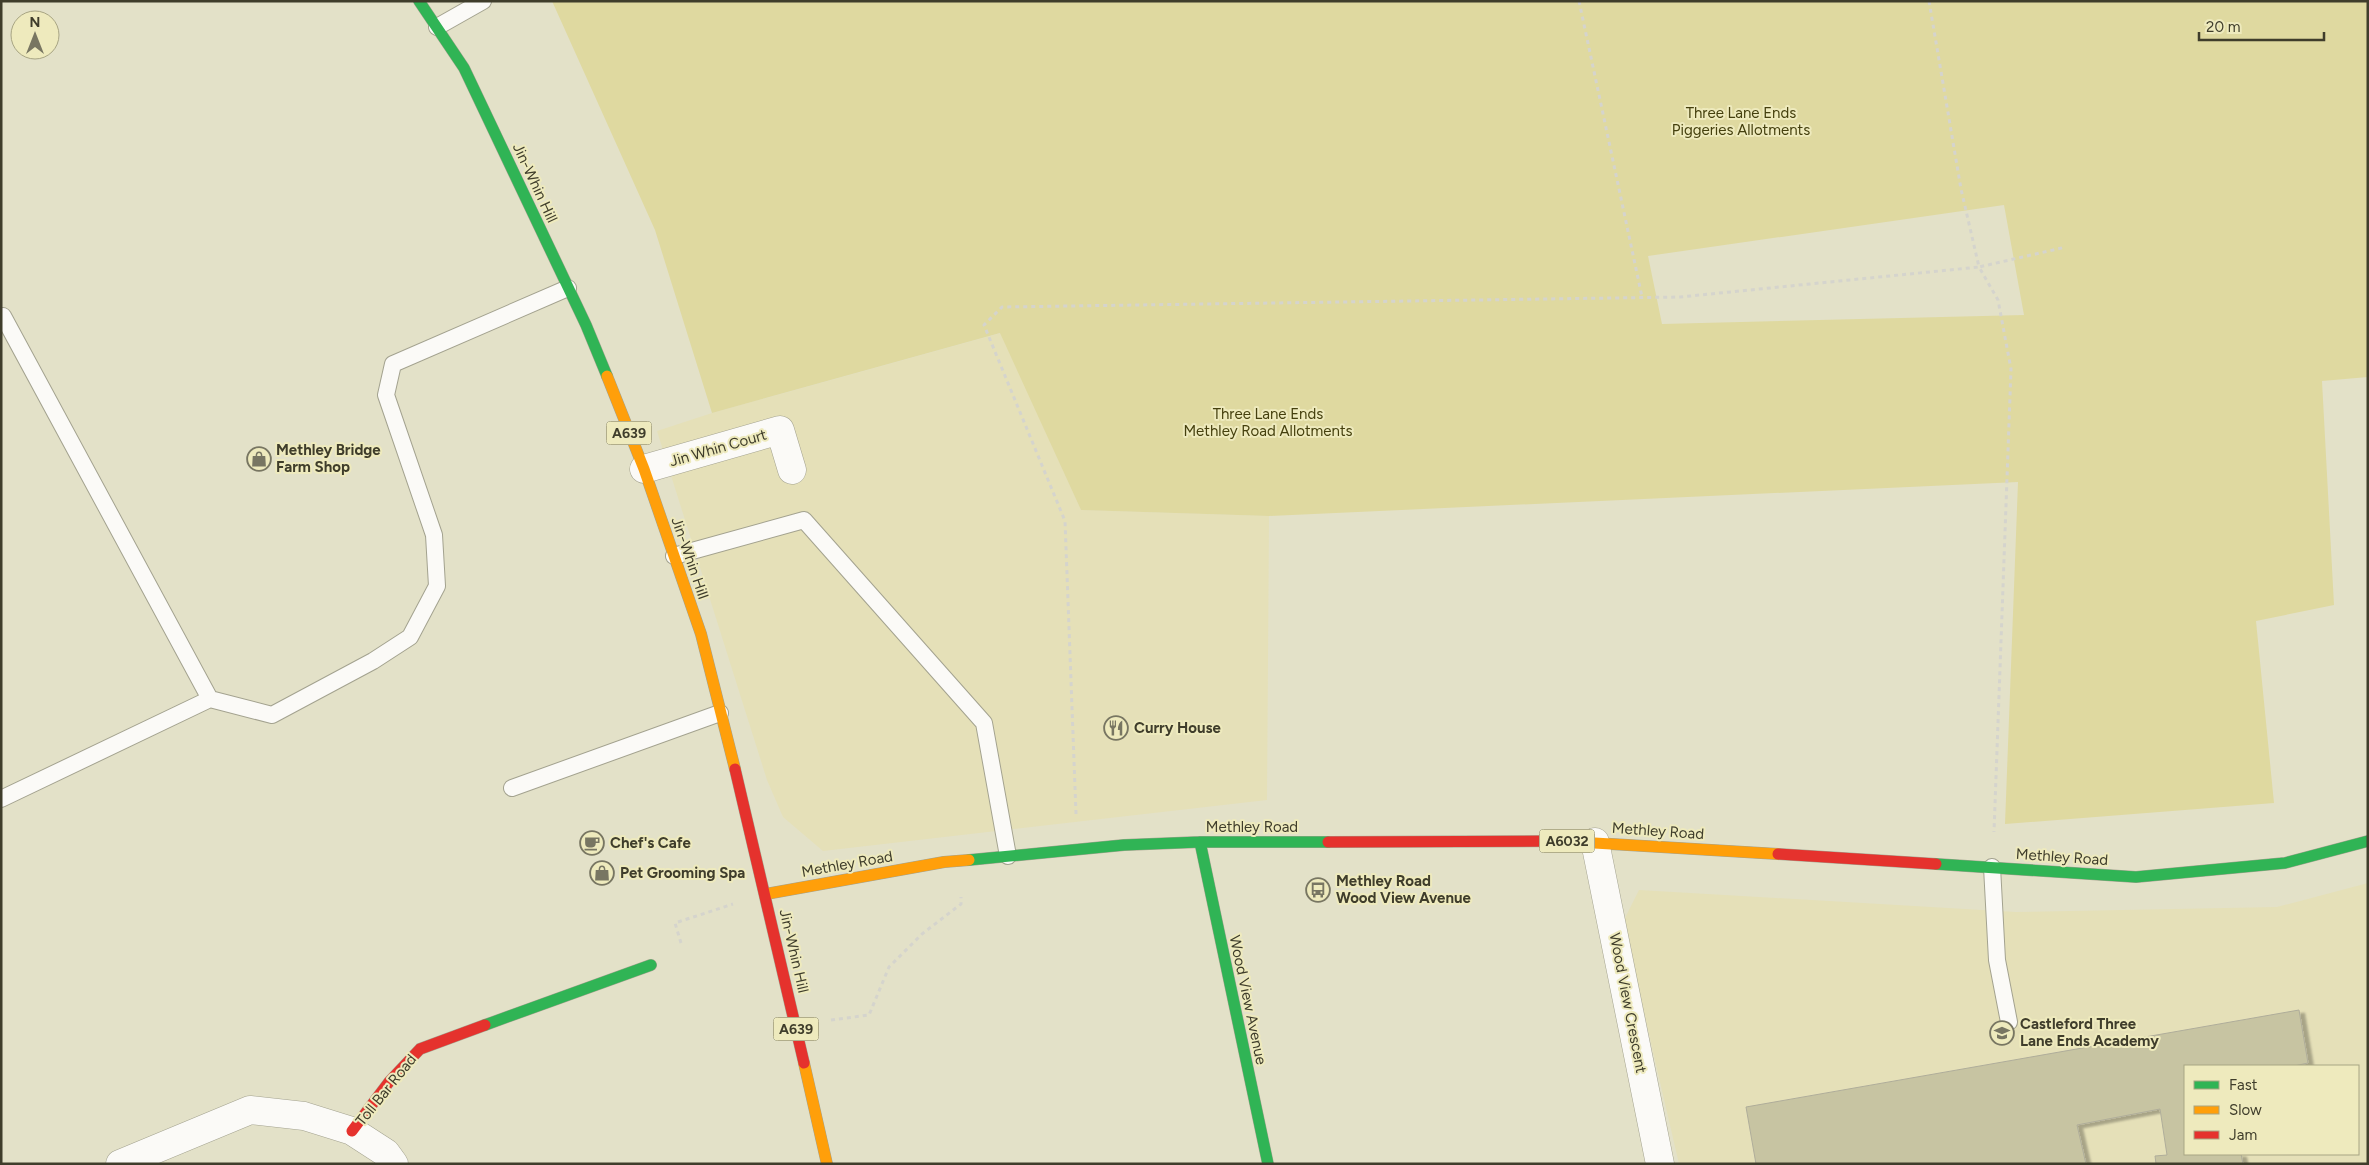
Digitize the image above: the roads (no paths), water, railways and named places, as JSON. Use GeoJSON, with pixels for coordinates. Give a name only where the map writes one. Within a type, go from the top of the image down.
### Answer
{"type":"FeatureCollection","features":[{"type":"Feature","properties":{"kind":"main road","name":"Jin-Whin Hill"},"geometry":{"type":"LineString","coordinates":[[419,1],[464,68],[586,325],[644,469],[701,634],[766,894],[827,1164]]}},
{"type":"Feature","properties":{"kind":"main road","name":"Methley Road"},"geometry":{"type":"LineString","coordinates":[[766,894],[957,860],[1077,849],[1200,842],[1595,842],[2136,876],[2285,862],[2368,841]]}},
{"type":"Feature","properties":{"kind":"main road","name":"Wood View Avenue"},"geometry":{"type":"LineString","coordinates":[[1200,842],[1268,1164]]}},
{"type":"Feature","properties":{"kind":"main road","name":"Toll Bar Road"},"geometry":{"type":"LineString","coordinates":[[352,1131],[390,1082],[420,1049],[651,965]]}},
{"type":"Feature","properties":{"kind":"street","name":"Jin Whin Court"},"geometry":{"type":"LineString","coordinates":[[644,469],[780,430],[792,470]]}},
{"type":"Feature","properties":{"kind":"street","name":"Wood View Crescent"},"geometry":{"type":"LineString","coordinates":[[1595,842],[1660,1164]]}},
{"type":"Feature","properties":{"kind":"street","name":"Toll Bar Road"},"geometry":{"type":"LineString","coordinates":[[120,1164],[250,1110],[304,1116],[352,1131]]}},
{"type":"Feature","properties":{"kind":"street"},"geometry":{"type":"LineString","coordinates":[[352,1131],[386,1154],[394,1164]]}},
{"type":"Feature","properties":{"kind":"lane"},"geometry":{"type":"LineString","coordinates":[[437,27],[483,1]]}},
{"type":"Feature","properties":{"kind":"lane"},"geometry":{"type":"LineString","coordinates":[[1,799],[210,699],[272,715],[373,661],[410,637],[437,586],[434,535],[386,395],[393,364],[568,288]]}},
{"type":"Feature","properties":{"kind":"lane"},"geometry":{"type":"LineString","coordinates":[[1,317],[3,316],[210,699]]}},
{"type":"Feature","properties":{"kind":"lane"},"geometry":{"type":"LineString","coordinates":[[674,556],[804,520],[984,723],[1008,856]]}},
{"type":"Feature","properties":{"kind":"lane"},"geometry":{"type":"LineString","coordinates":[[512,788],[720,712]]}},
{"type":"Feature","properties":{"kind":"lane"},"geometry":{"type":"LineString","coordinates":[[1992,867],[1997,960],[2009,1022]]}},
{"type":"Feature","properties":{"kind":"place","name":"Methley Bridge Farm Shop"},"geometry":{"type":"Point","coordinates":[259,459]}},
{"type":"Feature","properties":{"kind":"place","name":"Curry House"},"geometry":{"type":"Point","coordinates":[1116,728]}},
{"type":"Feature","properties":{"kind":"place","name":"Chef's Cafe"},"geometry":{"type":"Point","coordinates":[592,843]}},
{"type":"Feature","properties":{"kind":"place","name":"Pet Grooming Spa"},"geometry":{"type":"Point","coordinates":[602,873]}},
{"type":"Feature","properties":{"kind":"place","name":"Methley Road Wood View Avenue"},"geometry":{"type":"Point","coordinates":[1318,890]}},
{"type":"Feature","properties":{"kind":"place","name":"Castleford Three Lane Ends Academy"},"geometry":{"type":"Point","coordinates":[2002,1033]}},
{"type":"Feature","properties":{"kind":"park label","name":"Three Lane Ends Piggeries Allotments"},"geometry":{"type":"Point","coordinates":[1741,122]}},
{"type":"Feature","properties":{"kind":"park label","name":"Three Lane Ends Methley Road Allotments"},"geometry":{"type":"Point","coordinates":[1268,422]}}]}
